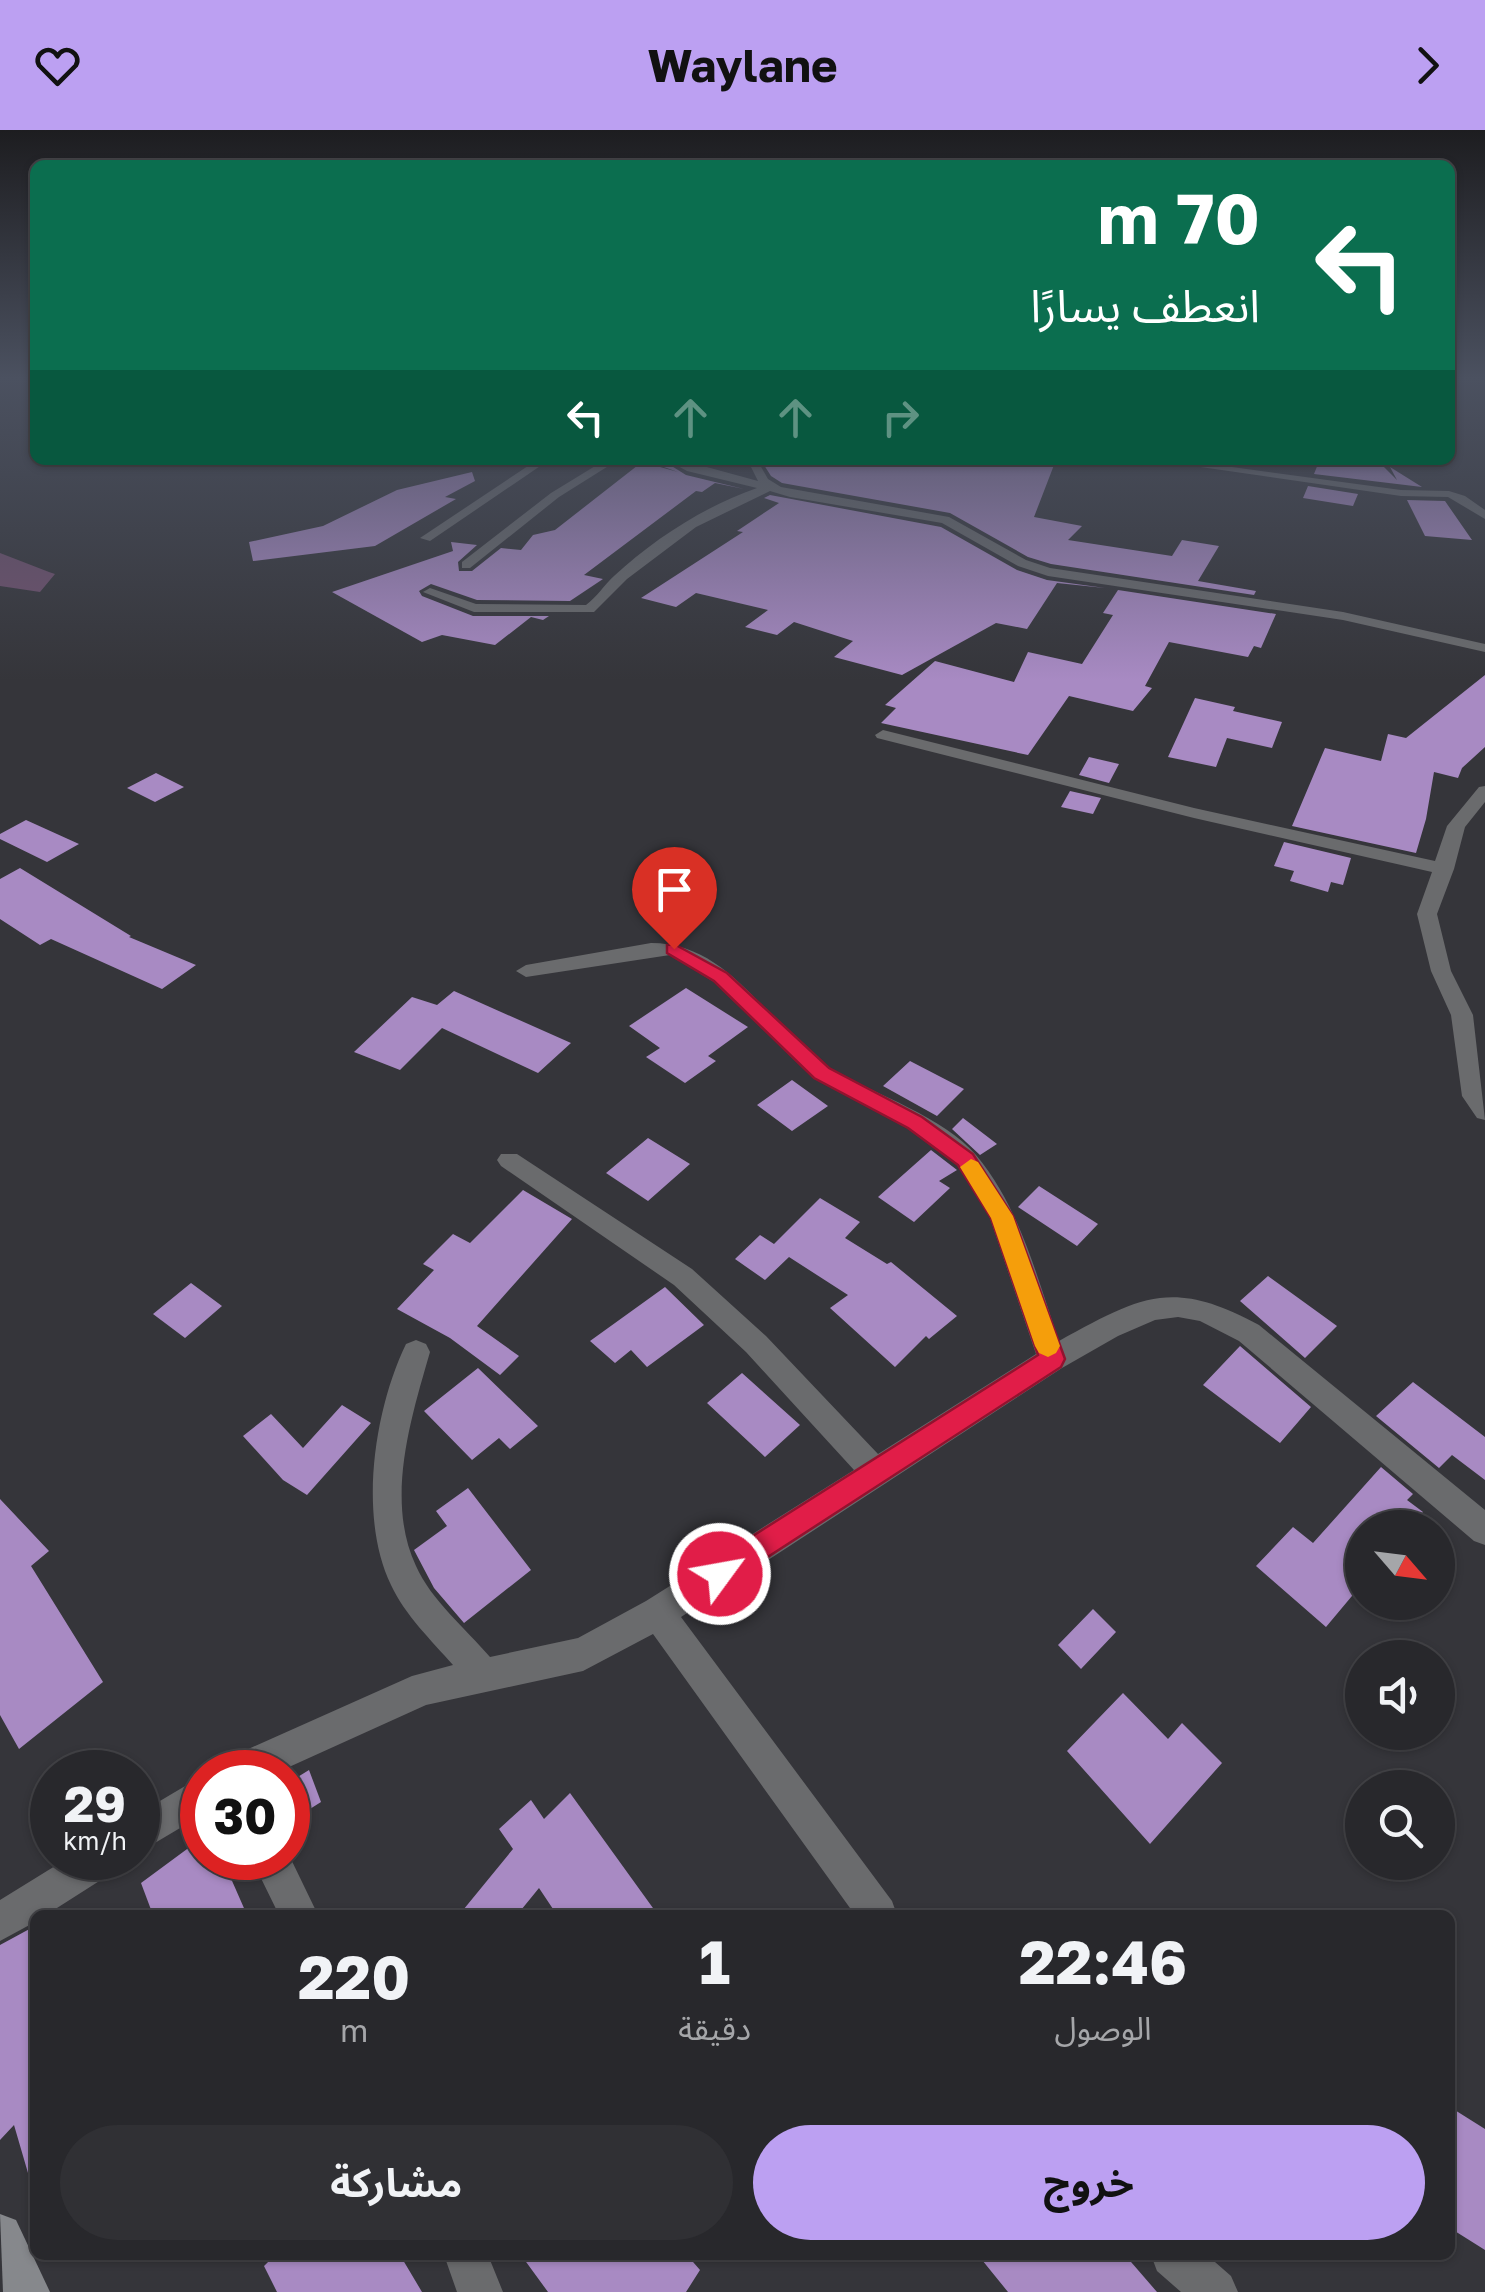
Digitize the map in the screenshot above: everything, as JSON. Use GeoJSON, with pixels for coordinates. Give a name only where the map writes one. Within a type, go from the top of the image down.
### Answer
{"type":"FeatureCollection","features":[{"type":"Feature","properties":{"kind":"main road"},"geometry":{"type":"LineString","coordinates":[[0,2236],[27,2292]]}},
{"type":"Feature","properties":{"kind":"street"},"geometry":{"type":"LineString","coordinates":[[426,538],[514,480]]}},
{"type":"Feature","properties":{"kind":"street"},"geometry":{"type":"LineString","coordinates":[[466,565],[580,480]]}},
{"type":"Feature","properties":{"kind":"street"},"geometry":{"type":"LineString","coordinates":[[738,480],[790,494],[945,520],[1022,563],[1048,572],[1324,613],[1485,648]]}},
{"type":"Feature","properties":{"kind":"street"},"geometry":{"type":"LineString","coordinates":[[760,480],[769,487]]}},
{"type":"Feature","properties":{"kind":"street"},"geometry":{"type":"LineString","coordinates":[[1300,480],[1401,494],[1448,494],[1461,498],[1485,516]]}},
{"type":"Feature","properties":{"kind":"street"},"geometry":{"type":"LineString","coordinates":[[430,592],[474,608],[590,609],[617,580],[706,512],[728,500],[769,487]]}},
{"type":"Feature","properties":{"kind":"street"},"geometry":{"type":"LineString","coordinates":[[883,735],[1194,813],[1445,869]]}},
{"type":"Feature","properties":{"kind":"street"},"geometry":{"type":"LineString","coordinates":[[1485,791],[1456,826],[1445,869],[1427,914],[1441,971],[1462,1015],[1473,1096],[1485,1112]]}},
{"type":"Feature","properties":{"kind":"street"},"geometry":{"type":"LineString","coordinates":[[526,970],[570,966],[652,949],[674,949],[721,977],[822,1073],[915,1122],[966,1160],[1002,1216],[1052,1359]]}},
{"type":"Feature","properties":{"kind":"street"},"geometry":{"type":"LineString","coordinates":[[509,1160],[682,1277],[756,1344],[877,1474]]}},
{"type":"Feature","properties":{"kind":"street"},"geometry":{"type":"LineString","coordinates":[[287,1750],[424,1688],[583,1654],[658,1613],[1052,1359],[1098,1334],[1168,1306],[1208,1312],[1249,1333],[1485,1530]]}},
{"type":"Feature","properties":{"kind":"street"},"geometry":{"type":"LineString","coordinates":[[416,1352],[393,1428],[387,1504],[403,1575],[485,1677]]}},
{"type":"Feature","properties":{"kind":"street"},"geometry":{"type":"LineString","coordinates":[[658,1613],[874,1910]]}},
{"type":"Feature","properties":{"kind":"street"},"geometry":{"type":"LineString","coordinates":[[0,1922],[67,1880]]}},
{"type":"Feature","properties":{"kind":"street"},"geometry":{"type":"LineString","coordinates":[[281,1880],[296,1910]]}},
{"type":"Feature","properties":{"kind":"street"},"geometry":{"type":"LineString","coordinates":[[468,2260],[480,2292]]}},
{"type":"Feature","properties":{"kind":"street"},"geometry":{"type":"LineString","coordinates":[[1180,2260],[1215,2292]]}},
{"type":"Feature","properties":{"kind":"shaded area"},"geometry":{"type":"Polygon","coordinates":[[[0,553],[55,574],[40,592],[0,586],[0,553]]]}},
{"type":"Feature","properties":{"kind":"building"},"geometry":{"type":"Polygon","coordinates":[[[439,480],[475,481],[445,497],[456,499],[375,546],[253,561],[249,542],[323,526],[397,490],[439,480]]]}},
{"type":"Feature","properties":{"kind":"building"},"geometry":{"type":"Polygon","coordinates":[[[619,480],[706,480],[744,489],[715,483],[702,492],[696,491],[584,575],[603,579],[570,601],[477,600],[431,584],[419,591],[422,596],[473,616],[549,616],[543,620],[531,617],[495,645],[442,635],[422,642],[332,592],[453,551],[451,542],[477,545],[458,562],[459,571],[472,571],[501,548],[521,550],[533,535],[555,530],[619,480]]]}},
{"type":"Feature","properties":{"kind":"building"},"geometry":{"type":"Polygon","coordinates":[[[777,480],[1048,480],[1034,517],[1082,526],[1068,540],[1172,556],[1182,540],[1219,546],[1198,581],[1256,591],[1254,595],[1051,564],[1028,557],[950,513],[777,480]]]}},
{"type":"Feature","properties":{"kind":"building"},"geometry":{"type":"Polygon","coordinates":[[[1363,480],[1411,480],[1422,487],[1363,480]]]}},
{"type":"Feature","properties":{"kind":"building"},"geometry":{"type":"Polygon","coordinates":[[[1308,486],[1358,494],[1353,506],[1303,498],[1308,486]]]}},
{"type":"Feature","properties":{"kind":"building"},"geometry":{"type":"Polygon","coordinates":[[[770,495],[941,527],[1017,570],[1047,580],[1105,588],[1057,583],[1027,629],[996,623],[902,675],[834,657],[853,641],[794,622],[777,635],[745,627],[768,610],[696,593],[676,607],[641,598],[743,532],[737,531],[779,503],[764,498],[770,495]]]}},
{"type":"Feature","properties":{"kind":"building"},"geometry":{"type":"Polygon","coordinates":[[[1407,500],[1445,501],[1472,540],[1425,536],[1407,500]]]}},
{"type":"Feature","properties":{"kind":"building"},"geometry":{"type":"Polygon","coordinates":[[[1118,590],[1276,614],[1261,648],[1254,646],[1248,657],[1169,642],[1145,686],[1152,688],[1133,711],[1069,696],[1028,755],[881,723],[896,708],[885,705],[935,661],[1014,682],[1028,652],[1082,664],[1113,615],[1103,613],[1118,590]]]}},
{"type":"Feature","properties":{"kind":"building"},"geometry":{"type":"Polygon","coordinates":[[[1485,675],[1485,747],[1462,768],[1458,778],[1434,772],[1416,853],[1292,826],[1325,748],[1381,761],[1388,734],[1406,738],[1485,675]]]}},
{"type":"Feature","properties":{"kind":"building"},"geometry":{"type":"Polygon","coordinates":[[[1195,698],[1282,722],[1272,748],[1227,738],[1216,767],[1168,757],[1195,698]]]}},
{"type":"Feature","properties":{"kind":"building"},"geometry":{"type":"Polygon","coordinates":[[[1089,757],[1119,764],[1109,783],[1079,775],[1089,757]]]}},
{"type":"Feature","properties":{"kind":"building"},"geometry":{"type":"Polygon","coordinates":[[[156,773],[184,787],[155,802],[127,788],[156,773]]]}},
{"type":"Feature","properties":{"kind":"building"},"geometry":{"type":"Polygon","coordinates":[[[1070,791],[1101,798],[1093,814],[1061,807],[1070,791]]]}},
{"type":"Feature","properties":{"kind":"building"},"geometry":{"type":"Polygon","coordinates":[[[26,820],[79,844],[47,862],[0,839],[0,834],[26,820]]]}},
{"type":"Feature","properties":{"kind":"building"},"geometry":{"type":"Polygon","coordinates":[[[1284,842],[1351,858],[1343,885],[1331,882],[1328,892],[1290,881],[1294,871],[1274,866],[1284,842]]]}},
{"type":"Feature","properties":{"kind":"building"},"geometry":{"type":"Polygon","coordinates":[[[20,868],[129,937],[196,965],[162,989],[51,939],[40,945],[0,919],[0,879],[20,868]]]}},
{"type":"Feature","properties":{"kind":"building"},"geometry":{"type":"Polygon","coordinates":[[[686,988],[748,1027],[708,1056],[716,1061],[685,1083],[646,1057],[660,1048],[629,1026],[686,988]]]}},
{"type":"Feature","properties":{"kind":"building"},"geometry":{"type":"Polygon","coordinates":[[[454,991],[571,1043],[538,1073],[442,1028],[400,1070],[354,1052],[412,997],[437,1005],[454,991]]]}},
{"type":"Feature","properties":{"kind":"building"},"geometry":{"type":"Polygon","coordinates":[[[910,1061],[964,1089],[937,1116],[883,1086],[910,1061]]]}},
{"type":"Feature","properties":{"kind":"building"},"geometry":{"type":"Polygon","coordinates":[[[792,1080],[828,1106],[792,1131],[757,1105],[792,1080]]]}},
{"type":"Feature","properties":{"kind":"building"},"geometry":{"type":"Polygon","coordinates":[[[963,1118],[997,1144],[980,1155],[952,1129],[963,1118]]]}},
{"type":"Feature","properties":{"kind":"building"},"geometry":{"type":"Polygon","coordinates":[[[648,1138],[690,1164],[648,1201],[606,1173],[648,1138]]]}},
{"type":"Feature","properties":{"kind":"building"},"geometry":{"type":"Polygon","coordinates":[[[931,1150],[957,1170],[939,1181],[950,1188],[914,1222],[878,1197],[931,1150]]]}},
{"type":"Feature","properties":{"kind":"building"},"geometry":{"type":"Polygon","coordinates":[[[1039,1186],[1098,1224],[1077,1246],[1018,1207],[1039,1186]]]}},
{"type":"Feature","properties":{"kind":"building"},"geometry":{"type":"Polygon","coordinates":[[[523,1190],[572,1219],[477,1326],[519,1356],[500,1375],[450,1338],[397,1309],[434,1270],[423,1264],[453,1234],[470,1243],[523,1190]]]}},
{"type":"Feature","properties":{"kind":"building"},"geometry":{"type":"Polygon","coordinates":[[[820,1198],[860,1222],[845,1238],[887,1264],[891,1262],[957,1316],[929,1339],[926,1336],[895,1367],[830,1308],[848,1295],[789,1257],[765,1280],[735,1259],[760,1235],[774,1244],[820,1198]]]}},
{"type":"Feature","properties":{"kind":"building"},"geometry":{"type":"Polygon","coordinates":[[[1268,1276],[1337,1326],[1305,1358],[1240,1301],[1268,1276]]]}},
{"type":"Feature","properties":{"kind":"building"},"geometry":{"type":"Polygon","coordinates":[[[191,1283],[222,1306],[185,1338],[153,1314],[191,1283]]]}},
{"type":"Feature","properties":{"kind":"building"},"geometry":{"type":"Polygon","coordinates":[[[665,1287],[704,1325],[647,1367],[631,1350],[615,1363],[590,1341],[665,1287]]]}},
{"type":"Feature","properties":{"kind":"building"},"geometry":{"type":"Polygon","coordinates":[[[1240,1346],[1311,1407],[1280,1443],[1203,1385],[1240,1346]]]}},
{"type":"Feature","properties":{"kind":"building"},"geometry":{"type":"Polygon","coordinates":[[[478,1368],[538,1426],[510,1449],[499,1438],[472,1460],[424,1411],[478,1368]]]}},
{"type":"Feature","properties":{"kind":"building"},"geometry":{"type":"Polygon","coordinates":[[[742,1373],[800,1425],[765,1457],[707,1403],[742,1373]]]}},
{"type":"Feature","properties":{"kind":"building"},"geometry":{"type":"Polygon","coordinates":[[[1413,1382],[1485,1437],[1485,1480],[1452,1455],[1439,1468],[1376,1416],[1413,1382]]]}},
{"type":"Feature","properties":{"kind":"building"},"geometry":{"type":"Polygon","coordinates":[[[342,1405],[371,1423],[307,1495],[283,1480],[243,1436],[271,1414],[303,1448],[342,1405]]]}},
{"type":"Feature","properties":{"kind":"building"},"geometry":{"type":"Polygon","coordinates":[[[1381,1467],[1413,1494],[1407,1500],[1420,1510],[1345,1510],[1345,1604],[1326,1627],[1256,1566],[1293,1527],[1313,1543],[1381,1467]]]}},
{"type":"Feature","properties":{"kind":"building"},"geometry":{"type":"Polygon","coordinates":[[[468,1488],[531,1570],[464,1623],[434,1588],[414,1550],[447,1526],[436,1511],[468,1488]]]}},
{"type":"Feature","properties":{"kind":"building"},"geometry":{"type":"Polygon","coordinates":[[[0,1499],[49,1551],[31,1566],[103,1682],[19,1749],[0,1715],[0,1499]]]}},
{"type":"Feature","properties":{"kind":"building"},"geometry":{"type":"Polygon","coordinates":[[[1093,1609],[1116,1632],[1081,1669],[1058,1645],[1093,1609]]]}},
{"type":"Feature","properties":{"kind":"building"},"geometry":{"type":"Polygon","coordinates":[[[1123,1693],[1168,1739],[1182,1723],[1222,1763],[1150,1844],[1067,1751],[1123,1693]]]}},
{"type":"Feature","properties":{"kind":"building"},"geometry":{"type":"Polygon","coordinates":[[[310,1773],[321,1802],[310,1809],[310,1773]]]}},
{"type":"Feature","properties":{"kind":"building"},"geometry":{"type":"Polygon","coordinates":[[[570,1793],[654,1910],[554,1910],[539,1888],[521,1910],[463,1910],[513,1849],[499,1829],[531,1800],[544,1819],[570,1793]]]}},
{"type":"Feature","properties":{"kind":"building"},"geometry":{"type":"Polygon","coordinates":[[[180,1854],[180,1880],[232,1880],[245,1910],[151,1910],[141,1883],[160,1880],[160,1869],[180,1854]]]}},
{"type":"Feature","properties":{"kind":"building"},"geometry":{"type":"Polygon","coordinates":[[[30,1929],[28,2173],[14,2125],[0,2140],[0,1945],[30,1929]]]}},
{"type":"Feature","properties":{"kind":"building"},"geometry":{"type":"Polygon","coordinates":[[[1455,2110],[1485,2129],[1485,2250],[1455,2231],[1455,2110]]]}},
{"type":"Feature","properties":{"kind":"building"},"geometry":{"type":"Polygon","coordinates":[[[270,2260],[403,2260],[422,2292],[277,2292],[264,2266],[270,2260]]]}},
{"type":"Feature","properties":{"kind":"building"},"geometry":{"type":"Polygon","coordinates":[[[525,2260],[691,2260],[700,2270],[686,2292],[548,2292],[525,2260]]]}},
{"type":"Feature","properties":{"kind":"building"},"geometry":{"type":"Polygon","coordinates":[[[982,2260],[1129,2260],[1157,2292],[1008,2292],[982,2260]]]}},
{"type":"Feature","properties":{"kind":"slow traffic"},"geometry":{"type":"LineString","coordinates":[[971,1167],[1002,1216],[1048,1346]]}},
{"type":"Feature","properties":{"kind":"route"},"geometry":{"type":"LineString","coordinates":[[674,949],[721,977],[822,1073],[915,1122],[966,1160],[1002,1216],[1052,1359],[720,1574]]}}]}
